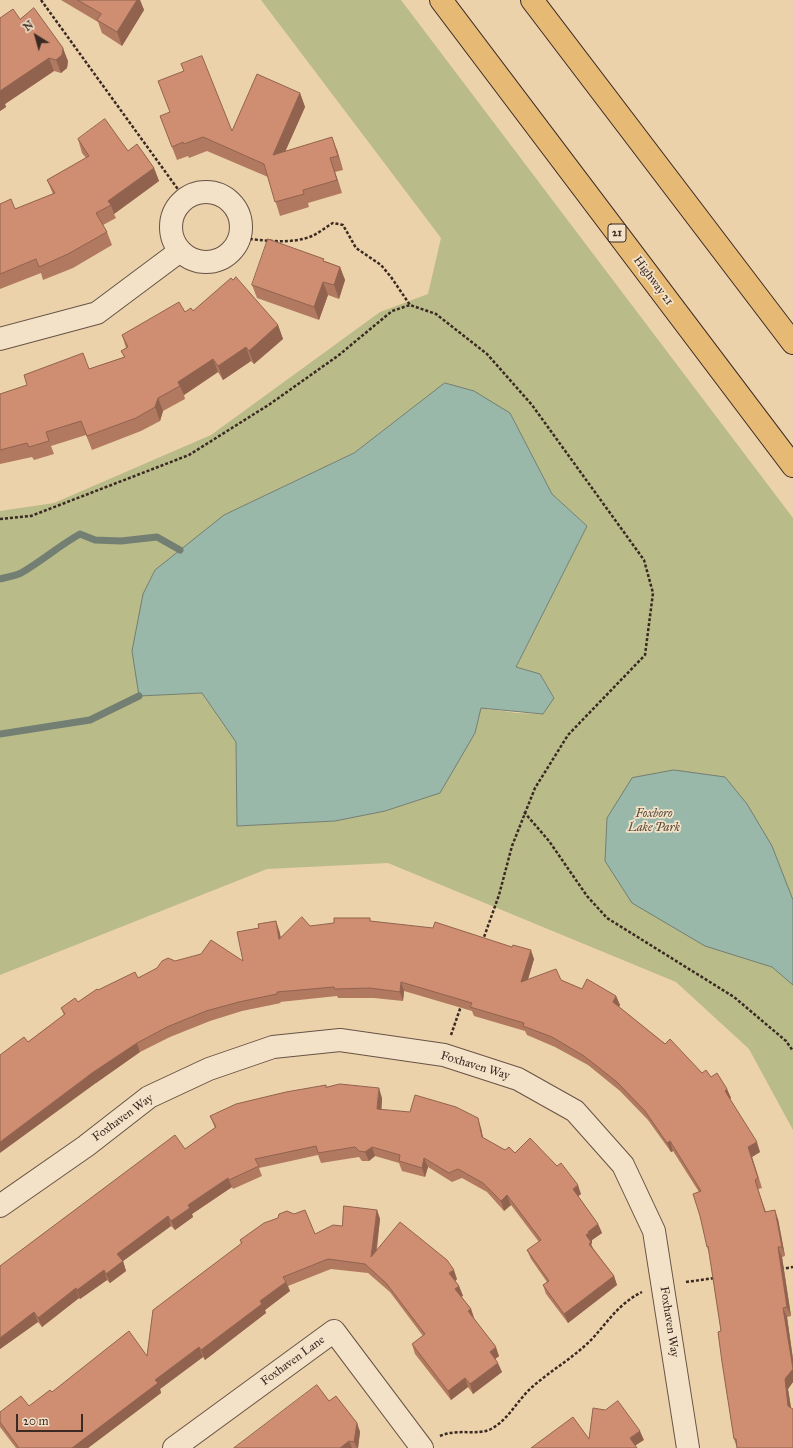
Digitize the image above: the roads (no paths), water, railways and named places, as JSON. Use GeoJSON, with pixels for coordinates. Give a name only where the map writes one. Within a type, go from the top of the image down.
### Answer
{"type":"FeatureCollection","features":[{"type":"Feature","properties":{"kind":"main road","name":"Highway 21"},"geometry":{"type":"LineString","coordinates":[[441,0],[793,466]]}},
{"type":"Feature","properties":{"kind":"main road"},"geometry":{"type":"LineString","coordinates":[[532,0],[793,344]]}},
{"type":"Feature","properties":{"kind":"street"},"geometry":{"type":"LineString","coordinates":[[201,192],[213,193],[224,197],[233,205],[239,216],[241,227],[240,238],[234,249],[226,256],[216,261],[205,263],[194,261],[180,251],[172,237],[170,225],[173,214],[180,203],[185,199],[201,192]]}},
{"type":"Feature","properties":{"kind":"street"},"geometry":{"type":"LineString","coordinates":[[0,339],[97,313],[180,251]]}},
{"type":"Feature","properties":{"kind":"street","name":"Foxhaven Way"},"geometry":{"type":"LineString","coordinates":[[0,1206],[86,1146],[149,1097],[209,1069],[273,1047],[340,1040],[444,1055],[518,1079],[575,1111],[623,1165],[654,1231],[688,1448]]}},
{"type":"Feature","properties":{"kind":"street","name":"Foxhaven Lane"},"geometry":{"type":"LineString","coordinates":[[174,1448],[334,1331],[428,1443]]}},
{"type":"Feature","properties":{"kind":"waterway"},"geometry":{"type":"LineString","coordinates":[[0,579],[21,573],[80,534],[95,540],[121,541],[157,537],[180,550]]}},
{"type":"Feature","properties":{"kind":"waterway"},"geometry":{"type":"LineString","coordinates":[[0,734],[90,720],[139,696]]}},
{"type":"Feature","properties":{"kind":"park label","name":"Foxboro Lake Park"},"geometry":{"type":"Point","coordinates":[654,821]}}]}
